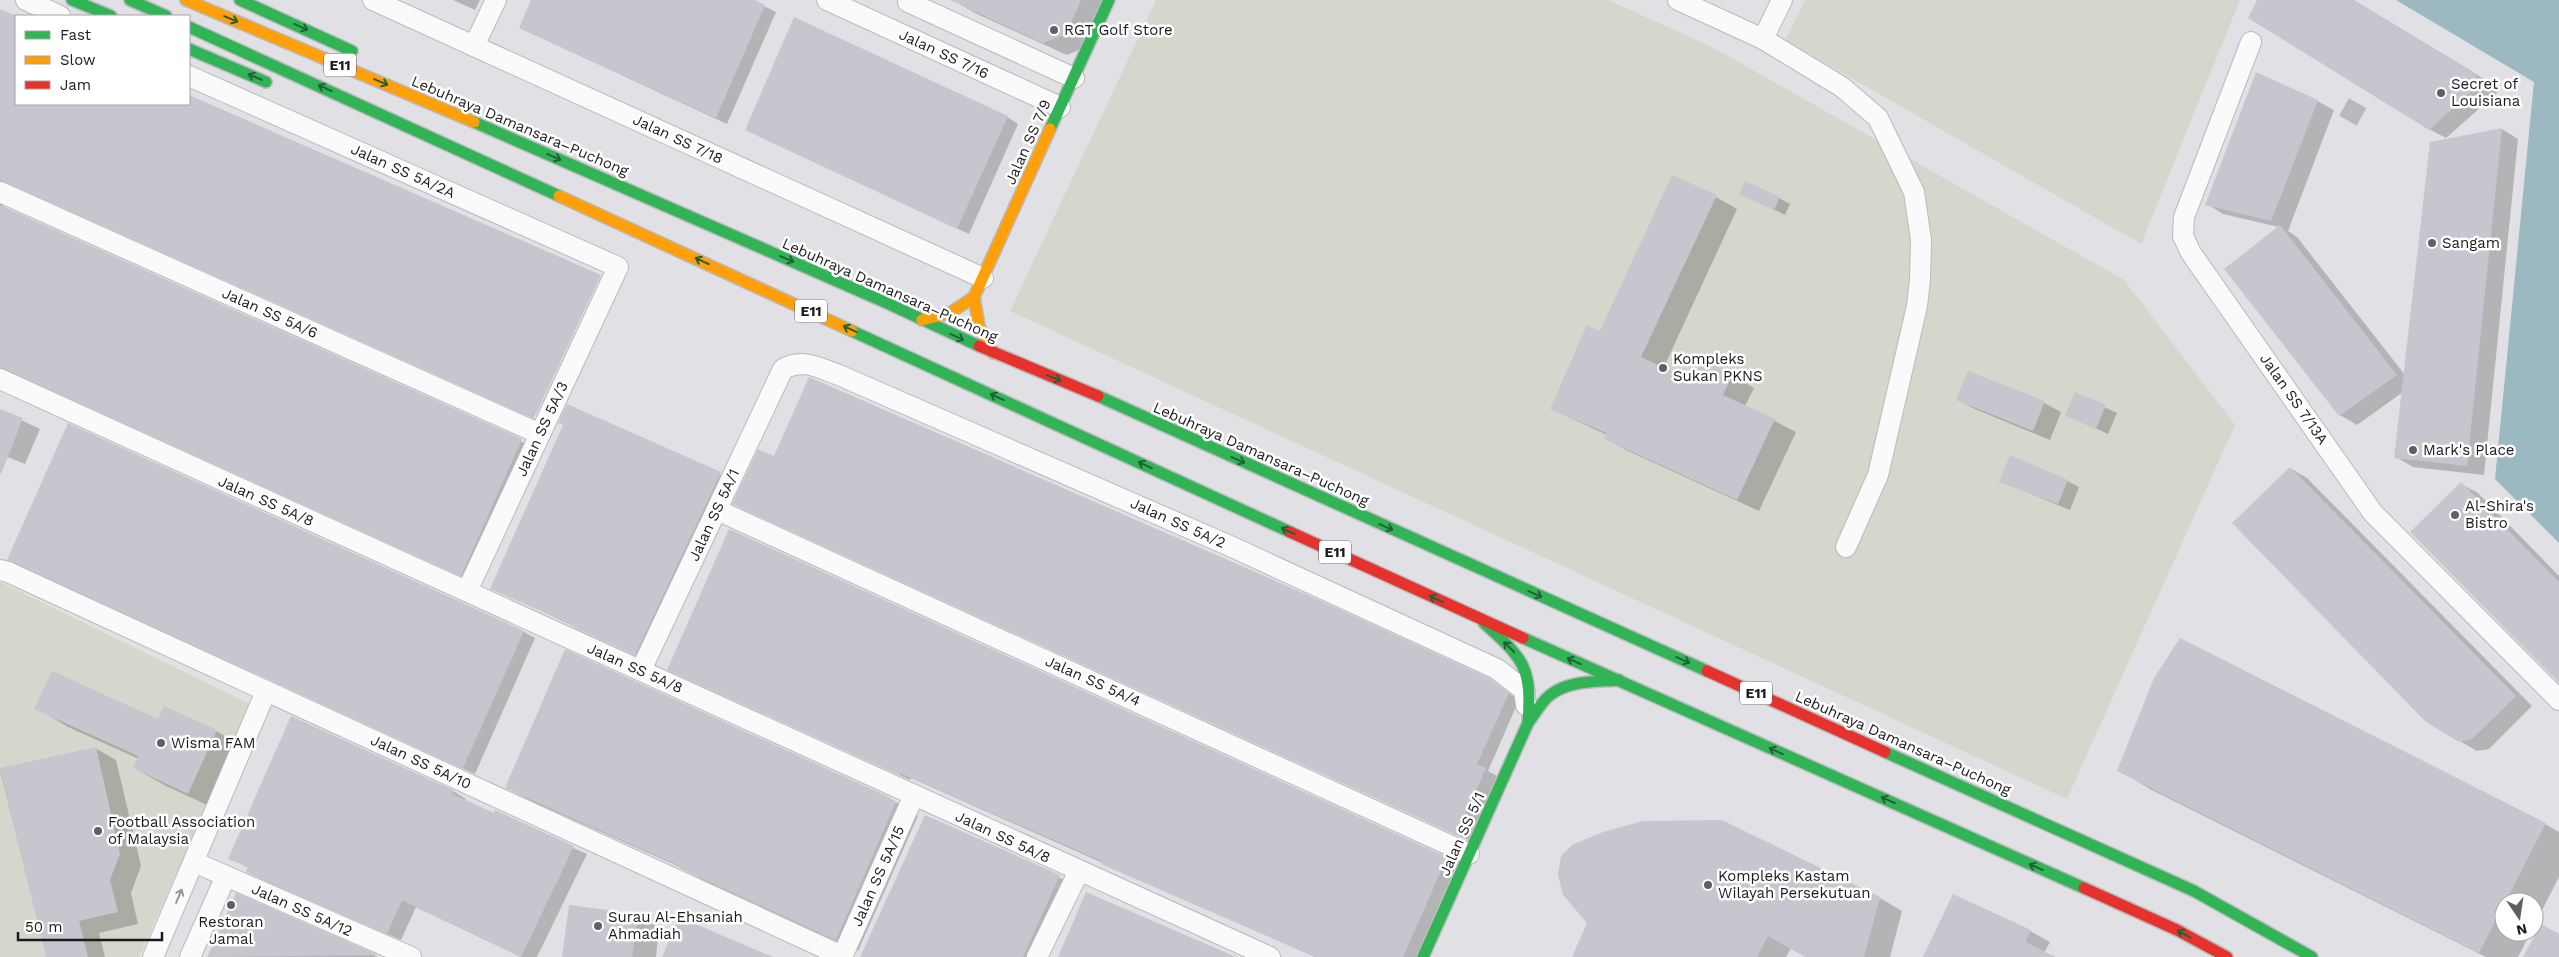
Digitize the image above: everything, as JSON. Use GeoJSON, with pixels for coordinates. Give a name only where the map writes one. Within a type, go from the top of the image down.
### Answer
{"type":"FeatureCollection","features":[{"type":"Feature","properties":{"kind":"main road"},"geometry":{"type":"LineString","coordinates":[[72,0],[109,15]]}},
{"type":"Feature","properties":{"kind":"main road"},"geometry":{"type":"LineString","coordinates":[[130,0],[164,15]]}},
{"type":"Feature","properties":{"kind":"main road","name":"Lebuhraya Damansara–Puchong"},"geometry":{"type":"LineString","coordinates":[[186,0],[493,130],[887,303],[993,353],[1081,389],[2194,891],[2312,957]]}},
{"type":"Feature","properties":{"kind":"main road"},"geometry":{"type":"LineString","coordinates":[[240,0],[359,55]]}},
{"type":"Feature","properties":{"kind":"main road","name":"Jalan SS 7/9"},"geometry":{"type":"LineString","coordinates":[[922,320],[946,316],[960,310],[974,297],[1109,0]]}},
{"type":"Feature","properties":{"kind":"main road","name":"E11"},"geometry":{"type":"LineString","coordinates":[[190,27],[433,137],[1480,619],[2176,930],[2227,957]]}},
{"type":"Feature","properties":{"kind":"main road"},"geometry":{"type":"LineString","coordinates":[[190,49],[276,86]]}},
{"type":"Feature","properties":{"kind":"main road"},"geometry":{"type":"LineString","coordinates":[[436,93],[493,130]]}},
{"type":"Feature","properties":{"kind":"main road"},"geometry":{"type":"LineString","coordinates":[[365,122],[433,137]]}},
{"type":"Feature","properties":{"kind":"main road","name":"Jalan SS 7/9"},"geometry":{"type":"LineString","coordinates":[[974,297],[975,320],[980,335],[993,353]]}},
{"type":"Feature","properties":{"kind":"main road","name":"Jalan SS 5/1"},"geometry":{"type":"LineString","coordinates":[[1480,619],[1512,648],[1530,676],[1531,689],[1528,723]]}},
{"type":"Feature","properties":{"kind":"main road","name":"Jalan SS 5/1"},"geometry":{"type":"LineString","coordinates":[[1423,957],[1528,723],[1549,696],[1564,687],[1580,683],[1619,680]]}},
{"type":"Feature","properties":{"kind":"street"},"geometry":{"type":"LineString","coordinates":[[26,0],[58,15]]}},
{"type":"Feature","properties":{"kind":"street","name":"Jalan SS 7/18"},"geometry":{"type":"LineString","coordinates":[[373,0],[983,278]]}},
{"type":"Feature","properties":{"kind":"street"},"geometry":{"type":"LineString","coordinates":[[474,46],[496,0]]}},
{"type":"Feature","properties":{"kind":"street","name":"Jalan SS 7/16"},"geometry":{"type":"LineString","coordinates":[[827,0],[1060,107]]}},
{"type":"Feature","properties":{"kind":"street"},"geometry":{"type":"LineString","coordinates":[[1678,0],[1763,39],[1842,87],[1878,118],[1914,192],[1921,240],[1917,306],[1878,475],[1846,547]]}},
{"type":"Feature","properties":{"kind":"street"},"geometry":{"type":"LineString","coordinates":[[1763,39],[1782,0]]}},
{"type":"Feature","properties":{"kind":"street"},"geometry":{"type":"LineString","coordinates":[[895,31],[909,1],[1074,78]]}},
{"type":"Feature","properties":{"kind":"street","name":"Jalan SS 7/13A"},"geometry":{"type":"LineString","coordinates":[[2252,42],[2184,217],[2183,236],[2191,253],[2373,513],[2559,700]]}},
{"type":"Feature","properties":{"kind":"street","name":"Jalan SS 5A/2A"},"geometry":{"type":"LineString","coordinates":[[190,76],[618,267]]}},
{"type":"Feature","properties":{"kind":"street","name":"Jalan SS 5A/6"},"geometry":{"type":"LineString","coordinates":[[0,192],[540,434]]}},
{"type":"Feature","properties":{"kind":"street","name":"Jalan SS 5A/3"},"geometry":{"type":"LineString","coordinates":[[467,591],[618,267]]}},
{"type":"Feature","properties":{"kind":"street","name":"Jalan SS 5A/2"},"geometry":{"type":"LineString","coordinates":[[792,364],[804,363],[839,375],[1020,453],[1230,546],[1496,669],[1524,690],[1528,723]]}},
{"type":"Feature","properties":{"kind":"street","name":"Jalan SS 5A/1"},"geometry":{"type":"LineString","coordinates":[[641,670],[783,369],[792,364]]}},
{"type":"Feature","properties":{"kind":"street","name":"Jalan SS 5A/8"},"geometry":{"type":"LineString","coordinates":[[0,379],[1270,957]]}},
{"type":"Feature","properties":{"kind":"street","name":"Jalan SS 5A/4"},"geometry":{"type":"LineString","coordinates":[[717,510],[1469,854]]}},
{"type":"Feature","properties":{"kind":"street","name":"Jalan SS 5A/10"},"geometry":{"type":"LineString","coordinates":[[0,570],[8,572],[842,956]]}},
{"type":"Feature","properties":{"kind":"street"},"geometry":{"type":"LineString","coordinates":[[153,957],[266,691]]}},
{"type":"Feature","properties":{"kind":"street","name":"Jalan SS 5A/15"},"geometry":{"type":"LineString","coordinates":[[842,956],[914,796]]}},
{"type":"Feature","properties":{"kind":"street","name":"Jalan SS 5A/12"},"geometry":{"type":"LineString","coordinates":[[194,862],[406,955]]}},
{"type":"Feature","properties":{"kind":"street"},"geometry":{"type":"LineString","coordinates":[[1037,957],[1079,871]]}},
{"type":"Feature","properties":{"kind":"street"},"geometry":{"type":"LineString","coordinates":[[190,957],[226,876]]}},
{"type":"Feature","properties":{"kind":"shaded area","name":"Kompleks Sukan PKNS"},"geometry":{"type":"Polygon","coordinates":[[[1156,0],[1608,0],[1712,47],[2124,280],[2235,425],[2067,799],[1010,311],[1156,0]]]}},
{"type":"Feature","properties":{"kind":"shaded area"},"geometry":{"type":"Polygon","coordinates":[[[1805,0],[2240,0],[2141,244],[1785,40],[1805,0]]]}},
{"type":"Feature","properties":{"kind":"shaded area","name":"Football Association of Malaysia"},"geometry":{"type":"Polygon","coordinates":[[[0,582],[252,705],[139,957],[0,957],[0,582]]]}},
{"type":"Feature","properties":{"kind":"water"},"geometry":{"type":"Polygon","coordinates":[[[2396,0],[2559,0],[2559,543],[2495,479],[2534,82],[2396,0]]]}},
{"type":"Feature","properties":{"kind":"building"},"geometry":{"type":"Polygon","coordinates":[[[531,0],[755,0],[765,5],[716,118],[519,28],[531,0]]]}},
{"type":"Feature","properties":{"kind":"building"},"geometry":{"type":"Polygon","coordinates":[[[950,0],[1081,0],[1066,34],[1043,43],[950,0]]]}},
{"type":"Feature","properties":{"kind":"building"},"geometry":{"type":"Polygon","coordinates":[[[2257,0],[2354,0],[2472,71],[2482,82],[2429,130],[2248,18],[2257,0]]]}},
{"type":"Feature","properties":{"kind":"building"},"geometry":{"type":"Polygon","coordinates":[[[0,9],[15,16],[15,105],[190,105],[190,95],[601,275],[536,414],[534,413],[532,417],[0,180],[0,9]]]}},
{"type":"Feature","properties":{"kind":"building"},"geometry":{"type":"Polygon","coordinates":[[[794,17],[1008,116],[957,229],[745,130],[794,17]]]}},
{"type":"Feature","properties":{"kind":"building"},"geometry":{"type":"Polygon","coordinates":[[[2256,72],[2318,100],[2271,221],[2205,205],[2256,72]]]}},
{"type":"Feature","properties":{"kind":"building"},"geometry":{"type":"Polygon","coordinates":[[[2502,128],[2467,466],[2394,458],[2430,142],[2502,128]]]}},
{"type":"Feature","properties":{"kind":"building"},"geometry":{"type":"Polygon","coordinates":[[[1672,175],[1717,195],[1641,357],[1692,381],[1702,360],[1733,374],[1723,395],[1775,419],[1737,500],[1604,439],[1606,433],[1550,409],[1587,325],[1600,331],[1672,175]]]}},
{"type":"Feature","properties":{"kind":"building"},"geometry":{"type":"Polygon","coordinates":[[[1745,181],[1780,197],[1774,210],[1739,194],[1745,181]]]}},
{"type":"Feature","properties":{"kind":"building"},"geometry":{"type":"Polygon","coordinates":[[[0,205],[522,439],[461,576],[0,367],[0,205]]]}},
{"type":"Feature","properties":{"kind":"building"},"geometry":{"type":"Polygon","coordinates":[[[2280,225],[2397,375],[2339,416],[2224,269],[2280,225]]]}},
{"type":"Feature","properties":{"kind":"building"},"geometry":{"type":"Polygon","coordinates":[[[1968,371],[2045,401],[2033,431],[1956,400],[1968,371]]]}},
{"type":"Feature","properties":{"kind":"building"},"geometry":{"type":"Polygon","coordinates":[[[809,377],[1317,599],[1491,679],[1509,693],[1477,764],[1486,768],[1456,835],[732,504],[758,449],[774,456],[809,377]]]}},
{"type":"Feature","properties":{"kind":"building"},"geometry":{"type":"Polygon","coordinates":[[[2075,392],[2106,405],[2096,429],[2065,416],[2075,392]]]}},
{"type":"Feature","properties":{"kind":"building"},"geometry":{"type":"Polygon","coordinates":[[[567,404],[721,472],[635,655],[575,628],[569,623],[490,589],[563,425],[558,423],[567,404]]]}},
{"type":"Feature","properties":{"kind":"building"},"geometry":{"type":"Polygon","coordinates":[[[0,409],[23,418],[1,474],[0,474],[0,409]]]}},
{"type":"Feature","properties":{"kind":"building"},"geometry":{"type":"Polygon","coordinates":[[[68,423],[524,631],[463,768],[7,560],[68,423]]]}},
{"type":"Feature","properties":{"kind":"building"},"geometry":{"type":"Polygon","coordinates":[[[2010,455],[2068,480],[2058,504],[1999,482],[2010,455]]]}},
{"type":"Feature","properties":{"kind":"building"},"geometry":{"type":"Polygon","coordinates":[[[2290,467],[2516,696],[2472,739],[2459,742],[2426,722],[2232,523],[2290,467]]]}},
{"type":"Feature","properties":{"kind":"building"},"geometry":{"type":"Polygon","coordinates":[[[2461,482],[2559,582],[2559,683],[2410,532],[2461,482]]]}},
{"type":"Feature","properties":{"kind":"building"},"geometry":{"type":"Polygon","coordinates":[[[729,529],[1447,857],[1403,957],[1315,957],[1101,864],[1102,861],[900,773],[899,775],[667,670],[729,529]]]}},
{"type":"Feature","properties":{"kind":"building"},"geometry":{"type":"Polygon","coordinates":[[[2180,638],[2546,823],[2510,892],[2494,892],[2494,924],[2479,953],[2117,771],[2154,678],[2180,638]]]}},
{"type":"Feature","properties":{"kind":"building"},"geometry":{"type":"Polygon","coordinates":[[[565,649],[889,797],[889,799],[896,802],[836,940],[679,868],[680,866],[505,788],[565,649]]]}},
{"type":"Feature","properties":{"kind":"building","name":"Wisma FAM"},"geometry":{"type":"Polygon","coordinates":[[[52,671],[158,719],[164,706],[217,730],[188,794],[133,768],[138,756],[34,709],[52,671]]]}},
{"type":"Feature","properties":{"kind":"building"},"geometry":{"type":"Polygon","coordinates":[[[291,716],[453,790],[452,794],[494,813],[495,810],[574,846],[521,957],[402,900],[387,934],[246,872],[248,867],[228,859],[291,716]]]}},
{"type":"Feature","properties":{"kind":"building"},"geometry":{"type":"Polygon","coordinates":[[[96,747],[120,854],[110,880],[118,912],[79,921],[88,957],[46,957],[0,768],[96,747]]]}},
{"type":"Feature","properties":{"kind":"building"},"geometry":{"type":"Polygon","coordinates":[[[925,815],[1060,875],[1023,957],[860,957],[925,815]]]}},
{"type":"Feature","properties":{"kind":"building","name":"Kompleks Kastam Wilayah Persekutuan"},"geometry":{"type":"Polygon","coordinates":[[[1722,820],[1880,897],[1864,957],[1805,957],[1768,936],[1757,957],[1572,957],[1587,923],[1563,895],[1558,875],[1561,856],[1572,845],[1603,832],[1643,821],[1722,820]]]}},
{"type":"Feature","properties":{"kind":"building"},"geometry":{"type":"Polygon","coordinates":[[[1086,892],[1236,957],[1058,957],[1086,892]]]}},
{"type":"Feature","properties":{"kind":"building"},"geometry":{"type":"Polygon","coordinates":[[[236,893],[378,955],[207,957],[236,893]]]}},
{"type":"Feature","properties":{"kind":"building"},"geometry":{"type":"Polygon","coordinates":[[[1953,894],[2031,930],[2025,942],[2056,957],[1923,957],[1953,894]]]}},
{"type":"Feature","properties":{"kind":"building"},"geometry":{"type":"Polygon","coordinates":[[[569,905],[638,914],[632,957],[562,957],[569,905]]]}},
{"type":"Feature","properties":{"kind":"building"},"geometry":{"type":"Polygon","coordinates":[[[679,917],[773,957],[662,957],[679,917]]]}},
{"type":"Feature","properties":{"kind":"building"},"geometry":{"type":"Polygon","coordinates":[[[2544,926],[2559,934],[2559,957],[2523,957],[2531,942],[2544,942],[2544,926]]]}},
{"type":"Feature","properties":{"kind":"tunnel"},"geometry":{"type":"LineString","coordinates":[[2344,107],[2362,117]]}},
{"type":"Feature","properties":{"kind":"traffic: fast"},"geometry":{"type":"LineString","coordinates":[[72,0],[109,15]]}},
{"type":"Feature","properties":{"kind":"traffic: fast"},"geometry":{"type":"LineString","coordinates":[[130,0],[164,15]]}},
{"type":"Feature","properties":{"kind":"traffic: fast"},"geometry":{"type":"LineString","coordinates":[[240,0],[352,51]]}},
{"type":"Feature","properties":{"kind":"traffic: fast"},"geometry":{"type":"LineString","coordinates":[[1050,129],[1109,0]]}},
{"type":"Feature","properties":{"kind":"traffic: fast"},"geometry":{"type":"LineString","coordinates":[[190,27],[559,196]]}},
{"type":"Feature","properties":{"kind":"traffic: fast"},"geometry":{"type":"LineString","coordinates":[[190,49],[266,82]]}},
{"type":"Feature","properties":{"kind":"traffic: fast"},"geometry":{"type":"LineString","coordinates":[[474,122],[887,303],[979,346]]}},
{"type":"Feature","properties":{"kind":"traffic: fast"},"geometry":{"type":"LineString","coordinates":[[852,331],[1290,532]]}},
{"type":"Feature","properties":{"kind":"traffic: fast"},"geometry":{"type":"LineString","coordinates":[[1098,396],[1707,671]]}},
{"type":"Feature","properties":{"kind":"traffic: fast"},"geometry":{"type":"LineString","coordinates":[[1484,623],[1517,656],[1522,666],[1528,689],[1528,723]]}},
{"type":"Feature","properties":{"kind":"traffic: fast"},"geometry":{"type":"LineString","coordinates":[[1523,638],[2084,888]]}},
{"type":"Feature","properties":{"kind":"traffic: fast"},"geometry":{"type":"LineString","coordinates":[[1423,957],[1528,723],[1538,708],[1557,690],[1574,684],[1619,680]]}},
{"type":"Feature","properties":{"kind":"traffic: fast"},"geometry":{"type":"LineString","coordinates":[[1885,752],[2194,891],[2312,957]]}},
{"type":"Feature","properties":{"kind":"traffic: slow"},"geometry":{"type":"LineString","coordinates":[[186,0],[474,122]]}},
{"type":"Feature","properties":{"kind":"traffic: slow"},"geometry":{"type":"LineString","coordinates":[[922,320],[950,313],[974,297],[1050,129]]}},
{"type":"Feature","properties":{"kind":"traffic: slow"},"geometry":{"type":"LineString","coordinates":[[559,196],[852,331]]}},
{"type":"Feature","properties":{"kind":"traffic: slow"},"geometry":{"type":"LineString","coordinates":[[974,297],[979,326],[993,353]]}},
{"type":"Feature","properties":{"kind":"traffic: jam"},"geometry":{"type":"LineString","coordinates":[[979,346],[1098,396]]}},
{"type":"Feature","properties":{"kind":"traffic: jam"},"geometry":{"type":"LineString","coordinates":[[1290,532],[1523,638]]}},
{"type":"Feature","properties":{"kind":"traffic: jam"},"geometry":{"type":"LineString","coordinates":[[1707,671],[1885,752]]}},
{"type":"Feature","properties":{"kind":"traffic: jam"},"geometry":{"type":"LineString","coordinates":[[2084,888],[2177,930],[2227,957]]}},
{"type":"Feature","properties":{"kind":"place","name":"RGT Golf Store"},"geometry":{"type":"Point","coordinates":[1054,30]}},
{"type":"Feature","properties":{"kind":"place","name":"Secret of Louisiana"},"geometry":{"type":"Point","coordinates":[2441,93]}},
{"type":"Feature","properties":{"kind":"place","name":"Sangam"},"geometry":{"type":"Point","coordinates":[2432,243]}},
{"type":"Feature","properties":{"kind":"place","name":"Kompleks Sukan PKNS"},"geometry":{"type":"Point","coordinates":[1663,368]}},
{"type":"Feature","properties":{"kind":"place","name":"Mark's Place"},"geometry":{"type":"Point","coordinates":[2413,450]}},
{"type":"Feature","properties":{"kind":"place","name":"Al-Shira's Bistro"},"geometry":{"type":"Point","coordinates":[2455,515]}},
{"type":"Feature","properties":{"kind":"place","name":"Wisma FAM"},"geometry":{"type":"Point","coordinates":[161,743]}},
{"type":"Feature","properties":{"kind":"place","name":"Football Association of Malaysia"},"geometry":{"type":"Point","coordinates":[98,831]}},
{"type":"Feature","properties":{"kind":"place","name":"Kompleks Kastam Wilayah Persekutuan"},"geometry":{"type":"Point","coordinates":[1708,885]}},
{"type":"Feature","properties":{"kind":"place","name":"Restoran Jamal"},"geometry":{"type":"Point","coordinates":[231,905]}},
{"type":"Feature","properties":{"kind":"place","name":"Surau Al-Ehsaniah Ahmadiah"},"geometry":{"type":"Point","coordinates":[598,926]}}]}
